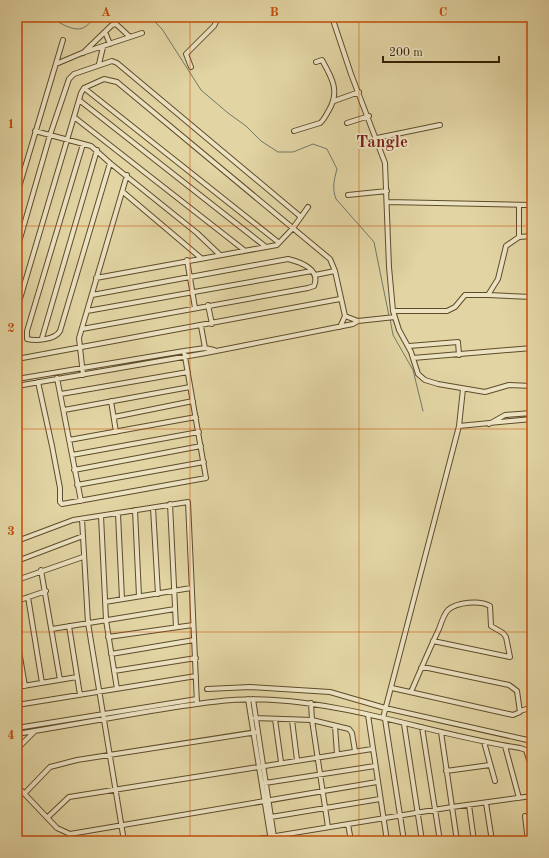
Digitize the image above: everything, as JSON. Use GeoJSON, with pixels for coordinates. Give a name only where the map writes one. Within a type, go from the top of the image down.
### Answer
{"type":"FeatureCollection","features":[{"type":"Feature","properties":{"kind":"street"},"geometry":{"type":"LineString","coordinates":[[191,67],[186,54],[214,26],[216,22],[213,17]]}},
{"type":"Feature","properties":{"kind":"street"},"geometry":{"type":"LineString","coordinates":[[332,17],[386,162],[393,312],[391,318]]}},
{"type":"Feature","properties":{"kind":"street"},"geometry":{"type":"LineString","coordinates":[[82,54],[112,25],[116,24],[130,37]]}},
{"type":"Feature","properties":{"kind":"street"},"geometry":{"type":"LineString","coordinates":[[105,32],[110,44]]}},
{"type":"Feature","properties":{"kind":"street"},"geometry":{"type":"LineString","coordinates":[[56,64],[142,33]]}},
{"type":"Feature","properties":{"kind":"street"},"geometry":{"type":"LineString","coordinates":[[17,194],[63,40]]}},
{"type":"Feature","properties":{"kind":"street"},"geometry":{"type":"LineString","coordinates":[[99,64],[103,47]]}},
{"type":"Feature","properties":{"kind":"street"},"geometry":{"type":"LineString","coordinates":[[294,131],[320,123],[334,100],[334,91],[329,73],[322,60],[316,62]]}},
{"type":"Feature","properties":{"kind":"street"},"geometry":{"type":"LineString","coordinates":[[17,249],[50,135],[70,76],[99,64],[112,61],[117,63],[301,218]]}},
{"type":"Feature","properties":{"kind":"street"},"geometry":{"type":"LineString","coordinates":[[17,309],[79,100],[84,88],[104,79],[117,82],[330,259],[335,271],[345,316],[340,327]]}},
{"type":"Feature","properties":{"kind":"street"},"geometry":{"type":"LineString","coordinates":[[84,88],[278,242]]}},
{"type":"Feature","properties":{"kind":"street"},"geometry":{"type":"LineString","coordinates":[[334,100],[359,92]]}},
{"type":"Feature","properties":{"kind":"street"},"geometry":{"type":"LineString","coordinates":[[79,100],[266,247]]}},
{"type":"Feature","properties":{"kind":"street"},"geometry":{"type":"LineString","coordinates":[[347,123],[369,116]]}},
{"type":"Feature","properties":{"kind":"street"},"geometry":{"type":"LineString","coordinates":[[74,117],[244,250]]}},
{"type":"Feature","properties":{"kind":"street"},"geometry":{"type":"LineString","coordinates":[[377,138],[440,125]]}},
{"type":"Feature","properties":{"kind":"street"},"geometry":{"type":"LineString","coordinates":[[35,131],[91,146],[97,150],[110,163],[127,175],[197,233],[219,254]]}},
{"type":"Feature","properties":{"kind":"street"},"geometry":{"type":"LineString","coordinates":[[83,144],[25,337],[29,340],[55,336],[60,331],[110,163]]}},
{"type":"Feature","properties":{"kind":"street"},"geometry":{"type":"LineString","coordinates":[[42,338],[97,150]]}},
{"type":"Feature","properties":{"kind":"street"},"geometry":{"type":"LineString","coordinates":[[83,374],[79,338],[127,175]]}},
{"type":"Feature","properties":{"kind":"street"},"geometry":{"type":"LineString","coordinates":[[348,195],[387,191]]}},
{"type":"Feature","properties":{"kind":"street"},"geometry":{"type":"LineString","coordinates":[[122,192],[201,258]]}},
{"type":"Feature","properties":{"kind":"street"},"geometry":{"type":"LineString","coordinates":[[387,202],[532,205]]}},
{"type":"Feature","properties":{"kind":"street"},"geometry":{"type":"LineString","coordinates":[[519,205],[519,238]]}},
{"type":"Feature","properties":{"kind":"street"},"geometry":{"type":"LineString","coordinates":[[96,278],[186,260],[276,245],[293,228],[308,207]]}},
{"type":"Feature","properties":{"kind":"street"},"geometry":{"type":"LineString","coordinates":[[488,295],[498,279],[506,246],[519,238],[532,236]]}},
{"type":"Feature","properties":{"kind":"street"},"geometry":{"type":"LineString","coordinates":[[82,329],[208,305],[311,288],[316,284],[315,275],[312,271],[301,262],[288,259],[92,295]]}},
{"type":"Feature","properties":{"kind":"street"},"geometry":{"type":"LineString","coordinates":[[186,260],[195,308]]}},
{"type":"Feature","properties":{"kind":"street"},"geometry":{"type":"LineString","coordinates":[[87,311],[312,271]]}},
{"type":"Feature","properties":{"kind":"street"},"geometry":{"type":"LineString","coordinates":[[315,275],[335,271]]}},
{"type":"Feature","properties":{"kind":"street"},"geometry":{"type":"LineString","coordinates":[[393,312],[447,311],[455,307],[465,295],[532,297]]}},
{"type":"Feature","properties":{"kind":"street"},"geometry":{"type":"LineString","coordinates":[[17,359],[80,346],[92,346],[340,299]]}},
{"type":"Feature","properties":{"kind":"street"},"geometry":{"type":"LineString","coordinates":[[208,305],[212,324]]}},
{"type":"Feature","properties":{"kind":"street"},"geometry":{"type":"LineString","coordinates":[[345,316],[358,321]]}},
{"type":"Feature","properties":{"kind":"street"},"geometry":{"type":"LineString","coordinates":[[17,386],[216,351],[340,327],[353,324],[358,321],[391,318]]}},
{"type":"Feature","properties":{"kind":"street"},"geometry":{"type":"LineString","coordinates":[[391,318],[409,346],[418,374],[425,380],[463,389],[485,392],[509,385],[532,386]]}},
{"type":"Feature","properties":{"kind":"street"},"geometry":{"type":"LineString","coordinates":[[201,326],[205,348]]}},
{"type":"Feature","properties":{"kind":"street"},"geometry":{"type":"LineString","coordinates":[[409,346],[458,342],[459,355]]}},
{"type":"Feature","properties":{"kind":"street"},"geometry":{"type":"LineString","coordinates":[[17,380],[184,351],[205,348],[216,351]]}},
{"type":"Feature","properties":{"kind":"street"},"geometry":{"type":"LineString","coordinates":[[413,358],[532,348]]}},
{"type":"Feature","properties":{"kind":"street"},"geometry":{"type":"LineString","coordinates":[[38,382],[54,453],[60,488],[60,502],[66,504],[206,478],[184,351]]}},
{"type":"Feature","properties":{"kind":"street"},"geometry":{"type":"LineString","coordinates":[[61,394],[188,372]]}},
{"type":"Feature","properties":{"kind":"street"},"geometry":{"type":"LineString","coordinates":[[57,378],[80,501]]}},
{"type":"Feature","properties":{"kind":"street"},"geometry":{"type":"LineString","coordinates":[[64,410],[190,387]]}},
{"type":"Feature","properties":{"kind":"street"},"geometry":{"type":"LineString","coordinates":[[404,841],[384,719],[385,708],[392,688],[460,426],[463,389]]}},
{"type":"Feature","properties":{"kind":"street"},"geometry":{"type":"LineString","coordinates":[[111,401],[116,432]]}},
{"type":"Feature","properties":{"kind":"street"},"geometry":{"type":"LineString","coordinates":[[114,417],[193,401]]}},
{"type":"Feature","properties":{"kind":"street"},"geometry":{"type":"LineString","coordinates":[[489,424],[505,415],[532,413]]}},
{"type":"Feature","properties":{"kind":"street"},"geometry":{"type":"LineString","coordinates":[[69,440],[196,417]]}},
{"type":"Feature","properties":{"kind":"street"},"geometry":{"type":"LineString","coordinates":[[460,426],[532,419]]}},
{"type":"Feature","properties":{"kind":"street"},"geometry":{"type":"LineString","coordinates":[[72,455],[199,432]]}},
{"type":"Feature","properties":{"kind":"street"},"geometry":{"type":"LineString","coordinates":[[74,470],[201,446]]}},
{"type":"Feature","properties":{"kind":"street"},"geometry":{"type":"LineString","coordinates":[[77,485],[204,462]]}},
{"type":"Feature","properties":{"kind":"street"},"geometry":{"type":"LineString","coordinates":[[17,541],[64,523],[188,502],[197,704]]}},
{"type":"Feature","properties":{"kind":"street"},"geometry":{"type":"LineString","coordinates":[[170,504],[176,627]]}},
{"type":"Feature","properties":{"kind":"street"},"geometry":{"type":"LineString","coordinates":[[153,508],[158,594]]}},
{"type":"Feature","properties":{"kind":"street"},"geometry":{"type":"LineString","coordinates":[[135,510],[139,596]]}},
{"type":"Feature","properties":{"kind":"street"},"geometry":{"type":"LineString","coordinates":[[118,514],[122,599]]}},
{"type":"Feature","properties":{"kind":"street"},"geometry":{"type":"LineString","coordinates":[[100,516],[106,620],[117,689]]}},
{"type":"Feature","properties":{"kind":"street"},"geometry":{"type":"LineString","coordinates":[[82,519],[88,623],[117,790],[124,841]]}},
{"type":"Feature","properties":{"kind":"street"},"geometry":{"type":"LineString","coordinates":[[17,561],[83,536]]}},
{"type":"Feature","properties":{"kind":"street"},"geometry":{"type":"LineString","coordinates":[[17,580],[41,570],[84,557]]}},
{"type":"Feature","properties":{"kind":"street"},"geometry":{"type":"LineString","coordinates":[[41,570],[60,680]]}},
{"type":"Feature","properties":{"kind":"street"},"geometry":{"type":"LineString","coordinates":[[105,602],[192,588]]}},
{"type":"Feature","properties":{"kind":"street"},"geometry":{"type":"LineString","coordinates":[[17,601],[46,592]]}},
{"type":"Feature","properties":{"kind":"street"},"geometry":{"type":"LineString","coordinates":[[28,597],[42,683]]}},
{"type":"Feature","properties":{"kind":"street"},"geometry":{"type":"LineString","coordinates":[[411,692],[433,641],[449,609],[462,604],[487,604],[490,606],[491,626],[503,633],[506,637],[510,657],[433,641]]}},
{"type":"Feature","properties":{"kind":"street"},"geometry":{"type":"LineString","coordinates":[[52,629],[175,609]]}},
{"type":"Feature","properties":{"kind":"street"},"geometry":{"type":"LineString","coordinates":[[108,637],[193,625]]}},
{"type":"Feature","properties":{"kind":"street"},"geometry":{"type":"LineString","coordinates":[[69,626],[80,695]]}},
{"type":"Feature","properties":{"kind":"street"},"geometry":{"type":"LineString","coordinates":[[17,640],[25,686]]}},
{"type":"Feature","properties":{"kind":"street"},"geometry":{"type":"LineString","coordinates":[[111,654],[194,640]]}},
{"type":"Feature","properties":{"kind":"street"},"geometry":{"type":"LineString","coordinates":[[114,671],[196,658]]}},
{"type":"Feature","properties":{"kind":"street"},"geometry":{"type":"LineString","coordinates":[[421,668],[428,668],[509,685],[517,691],[520,712]]}},
{"type":"Feature","properties":{"kind":"street"},"geometry":{"type":"LineString","coordinates":[[17,705],[196,676]]}},
{"type":"Feature","properties":{"kind":"street"},"geometry":{"type":"LineString","coordinates":[[17,687],[77,677]]}},
{"type":"Feature","properties":{"kind":"street"},"geometry":{"type":"LineString","coordinates":[[207,689],[250,687],[326,692],[385,708],[532,741]]}},
{"type":"Feature","properties":{"kind":"street"},"geometry":{"type":"LineString","coordinates":[[392,688],[513,715],[519,714],[520,712],[530,708]]}},
{"type":"Feature","properties":{"kind":"street"},"geometry":{"type":"LineString","coordinates":[[18,734],[182,704],[197,699]]}},
{"type":"Feature","properties":{"kind":"street"},"geometry":{"type":"LineString","coordinates":[[250,699],[255,718],[255,732]]}},
{"type":"Feature","properties":{"kind":"street"},"geometry":{"type":"LineString","coordinates":[[250,699],[272,839]]}},
{"type":"Feature","properties":{"kind":"street"},"geometry":{"type":"LineString","coordinates":[[25,742],[18,734],[17,728],[104,714],[182,704],[250,699],[311,703],[331,706],[404,724],[526,750],[532,768]]}},
{"type":"Feature","properties":{"kind":"street"},"geometry":{"type":"LineString","coordinates":[[311,703],[312,720],[328,828]]}},
{"type":"Feature","properties":{"kind":"street"},"geometry":{"type":"LineString","coordinates":[[368,715],[387,841]]}},
{"type":"Feature","properties":{"kind":"street"},"geometry":{"type":"LineString","coordinates":[[255,718],[312,720],[350,730],[355,751]]}},
{"type":"Feature","properties":{"kind":"street"},"geometry":{"type":"LineString","coordinates":[[275,719],[281,762]]}},
{"type":"Feature","properties":{"kind":"street"},"geometry":{"type":"LineString","coordinates":[[292,720],[297,760]]}},
{"type":"Feature","properties":{"kind":"street"},"geometry":{"type":"LineString","coordinates":[[48,723],[49,729]]}},
{"type":"Feature","properties":{"kind":"street"},"geometry":{"type":"LineString","coordinates":[[404,724],[422,841]]}},
{"type":"Feature","properties":{"kind":"street"},"geometry":{"type":"LineString","coordinates":[[335,726],[337,754]]}},
{"type":"Feature","properties":{"kind":"street"},"geometry":{"type":"LineString","coordinates":[[422,728],[440,841]]}},
{"type":"Feature","properties":{"kind":"street"},"geometry":{"type":"LineString","coordinates":[[17,749],[35,731]]}},
{"type":"Feature","properties":{"kind":"street"},"geometry":{"type":"LineString","coordinates":[[24,793],[50,767],[77,760],[255,732]]}},
{"type":"Feature","properties":{"kind":"street"},"geometry":{"type":"LineString","coordinates":[[441,732],[457,841]]}},
{"type":"Feature","properties":{"kind":"street"},"geometry":{"type":"LineString","coordinates":[[484,742],[495,781]]}},
{"type":"Feature","properties":{"kind":"street"},"geometry":{"type":"LineString","coordinates":[[505,746],[519,798]]}},
{"type":"Feature","properties":{"kind":"street"},"geometry":{"type":"LineString","coordinates":[[48,817],[69,797],[281,762],[372,749]]}},
{"type":"Feature","properties":{"kind":"street"},"geometry":{"type":"LineString","coordinates":[[446,771],[490,765]]}},
{"type":"Feature","properties":{"kind":"street"},"geometry":{"type":"LineString","coordinates":[[260,766],[265,783],[266,800],[271,817],[272,839]]}},
{"type":"Feature","properties":{"kind":"street"},"geometry":{"type":"LineString","coordinates":[[265,783],[375,766]]}},
{"type":"Feature","properties":{"kind":"street"},"geometry":{"type":"LineString","coordinates":[[17,786],[57,828],[70,834],[121,824],[377,782]]}},
{"type":"Feature","properties":{"kind":"street"},"geometry":{"type":"LineString","coordinates":[[245,841],[272,839],[348,824],[532,796]]}},
{"type":"Feature","properties":{"kind":"street"},"geometry":{"type":"LineString","coordinates":[[271,817],[380,799]]}},
{"type":"Feature","properties":{"kind":"street"},"geometry":{"type":"LineString","coordinates":[[486,803],[492,841]]}},
{"type":"Feature","properties":{"kind":"street"},"geometry":{"type":"LineString","coordinates":[[469,805],[474,841]]}},
{"type":"Feature","properties":{"kind":"street"},"geometry":{"type":"LineString","coordinates":[[525,816],[530,832],[528,841]]}},
{"type":"Feature","properties":{"kind":"street"},"geometry":{"type":"LineString","coordinates":[[348,824],[350,841]]}},
{"type":"Feature","properties":{"kind":"street"},"geometry":{"type":"LineString","coordinates":[[17,834],[24,841]]}},
{"type":"Feature","properties":{"kind":"waterway"},"geometry":{"type":"LineString","coordinates":[[17,33],[24,17]]}},
{"type":"Feature","properties":{"kind":"waterway"},"geometry":{"type":"LineString","coordinates":[[51,17],[58,22],[75,29],[87,26],[95,17]]}},
{"type":"Feature","properties":{"kind":"waterway"},"geometry":{"type":"LineString","coordinates":[[127,17],[148,17],[153,20],[162,29],[201,90],[246,126],[261,141],[278,152],[293,152],[313,144],[327,149],[337,169],[334,184],[336,199],[374,242],[389,316]]}},
{"type":"Feature","properties":{"kind":"waterway"},"geometry":{"type":"LineString","coordinates":[[390,319],[393,335],[413,370],[423,411]]}},
{"type":"Feature","properties":{"kind":"district","name":"Tangle"},"geometry":{"type":"Point","coordinates":[382,142]}}]}
